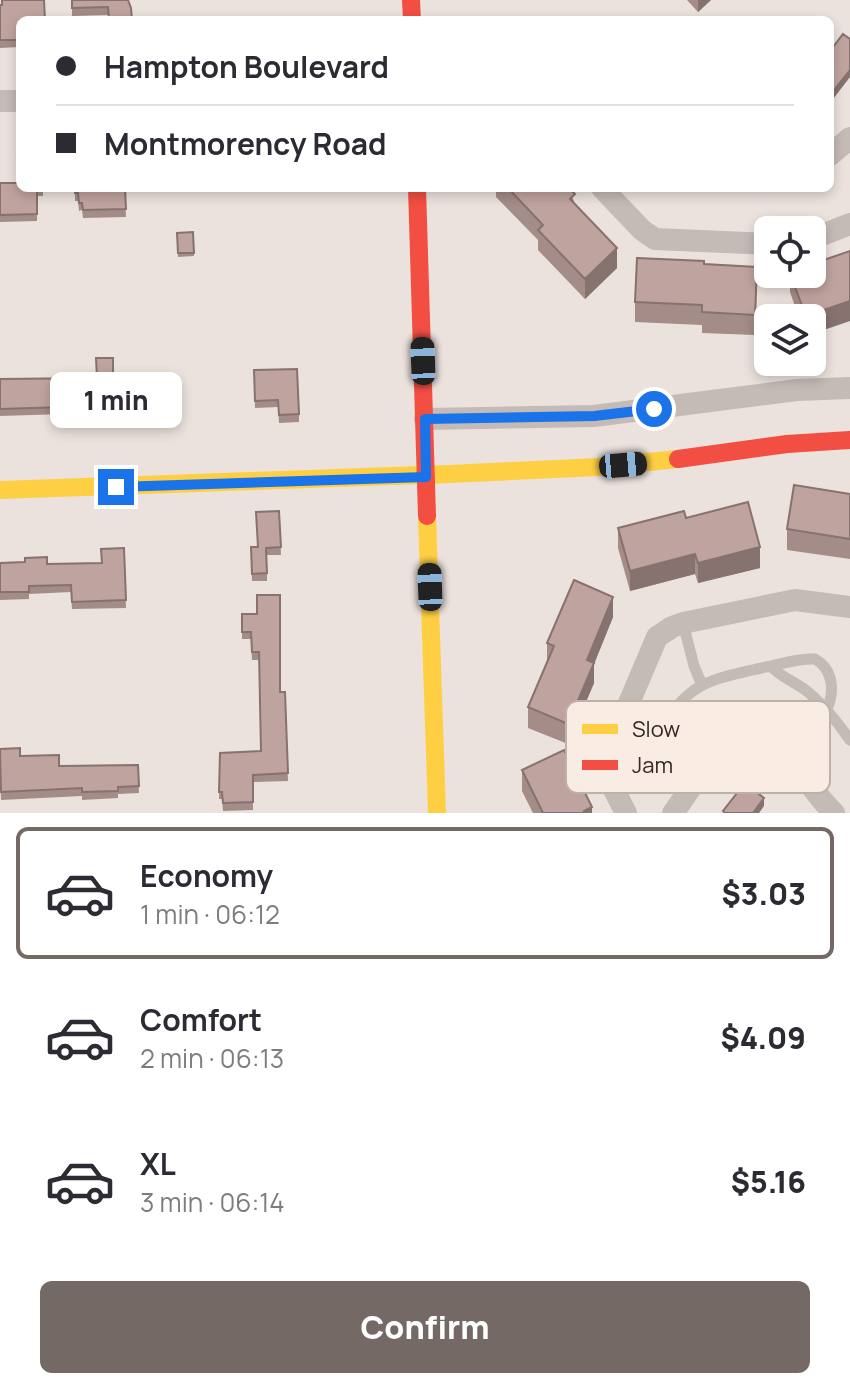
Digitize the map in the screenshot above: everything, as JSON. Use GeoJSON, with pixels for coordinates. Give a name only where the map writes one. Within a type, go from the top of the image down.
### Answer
{"type":"FeatureCollection","features":[{"type":"Feature","properties":{"kind":"street"},"geometry":{"type":"LineString","coordinates":[[834,152],[850,138]]}},
{"type":"Feature","properties":{"kind":"street"},"geometry":{"type":"LineString","coordinates":[[417,192],[437,813]]}},
{"type":"Feature","properties":{"kind":"street"},"geometry":{"type":"LineString","coordinates":[[606,192],[642,230],[655,239],[754,243]]}},
{"type":"Feature","properties":{"kind":"street"},"geometry":{"type":"LineString","coordinates":[[826,233],[850,224]]}},
{"type":"Feature","properties":{"kind":"street"},"geometry":{"type":"LineString","coordinates":[[425,419],[594,416],[786,391],[850,388]]}},
{"type":"Feature","properties":{"kind":"street"},"geometry":{"type":"LineString","coordinates":[[0,490],[426,477],[630,465],[774,445],[850,440]]}},
{"type":"Feature","properties":{"kind":"street"},"geometry":{"type":"LineString","coordinates":[[629,701],[652,646],[664,632],[683,623],[795,600],[850,607]]}},
{"type":"Feature","properties":{"kind":"street"},"geometry":{"type":"LineString","coordinates":[[616,793],[626,813]]}},
{"type":"Feature","properties":{"kind":"street"},"geometry":{"type":"LineString","coordinates":[[673,813],[688,793]]}},
{"type":"Feature","properties":{"kind":"street"},"geometry":{"type":"LineString","coordinates":[[818,793],[834,813]]}},
{"type":"Feature","properties":{"kind":"lane"},"geometry":{"type":"LineString","coordinates":[[683,623],[702,685]]}},
{"type":"Feature","properties":{"kind":"lane"},"geometry":{"type":"LineString","coordinates":[[683,701],[702,685],[804,658],[815,659],[827,669],[832,689],[829,701]]}},
{"type":"Feature","properties":{"kind":"lane"},"geometry":{"type":"LineString","coordinates":[[771,666],[817,701]]}},
{"type":"Feature","properties":{"kind":"lane"},"geometry":{"type":"LineString","coordinates":[[830,713],[850,740]]}},
{"type":"Feature","properties":{"kind":"building"},"geometry":{"type":"Polygon","coordinates":[[[2,0],[44,0],[45,16],[16,16],[16,40],[0,40],[2,0]]]}},
{"type":"Feature","properties":{"kind":"building"},"geometry":{"type":"Polygon","coordinates":[[[72,0],[128,0],[132,16],[109,16],[108,7],[72,8],[72,0]]]}},
{"type":"Feature","properties":{"kind":"building"},"geometry":{"type":"Polygon","coordinates":[[[843,34],[850,39],[850,70],[834,90],[834,46],[843,34]]]}},
{"type":"Feature","properties":{"kind":"building"},"geometry":{"type":"Polygon","coordinates":[[[0,183],[16,183],[16,192],[37,192],[37,214],[0,215],[0,183]]]}},
{"type":"Feature","properties":{"kind":"building"},"geometry":{"type":"Polygon","coordinates":[[[125,192],[126,209],[83,210],[78,193],[75,193],[125,192]]]}},
{"type":"Feature","properties":{"kind":"building"},"geometry":{"type":"Polygon","coordinates":[[[512,192],[573,192],[575,194],[570,199],[617,248],[585,279],[538,230],[543,225],[512,192]]]}},
{"type":"Feature","properties":{"kind":"building"},"geometry":{"type":"Polygon","coordinates":[[[193,232],[194,253],[178,253],[177,233],[193,232]]]}},
{"type":"Feature","properties":{"kind":"building"},"geometry":{"type":"Polygon","coordinates":[[[850,251],[850,301],[826,309],[826,304],[801,304],[795,288],[826,288],[826,259],[850,251]]]}},
{"type":"Feature","properties":{"kind":"building"},"geometry":{"type":"Polygon","coordinates":[[[637,258],[754,267],[754,315],[702,312],[702,305],[635,302],[637,258]]]}},
{"type":"Feature","properties":{"kind":"building"},"geometry":{"type":"Polygon","coordinates":[[[96,358],[113,358],[113,378],[129,378],[130,402],[0,409],[0,379],[97,378],[96,358]]]}},
{"type":"Feature","properties":{"kind":"building"},"geometry":{"type":"Polygon","coordinates":[[[297,369],[299,414],[279,415],[278,400],[255,401],[254,370],[297,369]]]}},
{"type":"Feature","properties":{"kind":"building"},"geometry":{"type":"Polygon","coordinates":[[[794,485],[850,494],[850,539],[787,529],[794,485]]]}},
{"type":"Feature","properties":{"kind":"building"},"geometry":{"type":"Polygon","coordinates":[[[748,502],[760,547],[698,563],[695,554],[630,571],[618,528],[684,511],[686,518],[748,502]]]}},
{"type":"Feature","properties":{"kind":"building"},"geometry":{"type":"Polygon","coordinates":[[[279,511],[281,547],[266,548],[267,573],[252,574],[251,547],[258,547],[256,512],[279,511]]]}},
{"type":"Feature","properties":{"kind":"building"},"geometry":{"type":"Polygon","coordinates":[[[124,548],[126,600],[72,602],[71,585],[29,586],[29,592],[0,592],[0,563],[47,557],[47,564],[102,563],[101,549],[124,548]]]}},
{"type":"Feature","properties":{"kind":"building"},"geometry":{"type":"Polygon","coordinates":[[[574,580],[613,597],[587,660],[594,663],[578,701],[566,701],[566,723],[528,707],[554,646],[547,643],[574,580]]]}},
{"type":"Feature","properties":{"kind":"building"},"geometry":{"type":"Polygon","coordinates":[[[257,595],[280,595],[280,692],[285,692],[288,773],[253,775],[253,802],[223,803],[222,792],[219,792],[220,753],[261,751],[259,652],[252,652],[251,632],[242,632],[242,614],[257,614],[257,595]]]}},
{"type":"Feature","properties":{"kind":"building"},"geometry":{"type":"Polygon","coordinates":[[[20,748],[20,756],[59,755],[59,766],[138,765],[139,786],[118,787],[118,791],[82,792],[82,788],[1,792],[0,749],[20,748]]]}},
{"type":"Feature","properties":{"kind":"building"},"geometry":{"type":"Polygon","coordinates":[[[564,750],[566,793],[585,793],[592,807],[585,813],[543,813],[522,770],[564,750]]]}},
{"type":"Feature","properties":{"kind":"building"},"geometry":{"type":"Polygon","coordinates":[[[737,793],[758,793],[764,798],[753,813],[723,811],[737,793]]]}},
{"type":"Feature","properties":{"kind":"traffic: slow"},"geometry":{"type":"LineString","coordinates":[[0,490],[449,474],[598,467],[678,459]]}},
{"type":"Feature","properties":{"kind":"traffic: slow"},"geometry":{"type":"LineString","coordinates":[[427,516],[437,813]]}},
{"type":"Feature","properties":{"kind":"traffic: jam"},"geometry":{"type":"LineString","coordinates":[[411,0],[412,16]]}},
{"type":"Feature","properties":{"kind":"traffic: jam"},"geometry":{"type":"LineString","coordinates":[[417,192],[427,516]]}},
{"type":"Feature","properties":{"kind":"traffic: jam"},"geometry":{"type":"LineString","coordinates":[[678,459],[787,444],[850,440]]}},
{"type":"Feature","properties":{"kind":"route"},"geometry":{"type":"LineString","coordinates":[[116,487],[426,477],[425,419],[594,416],[654,409]]}}]}
